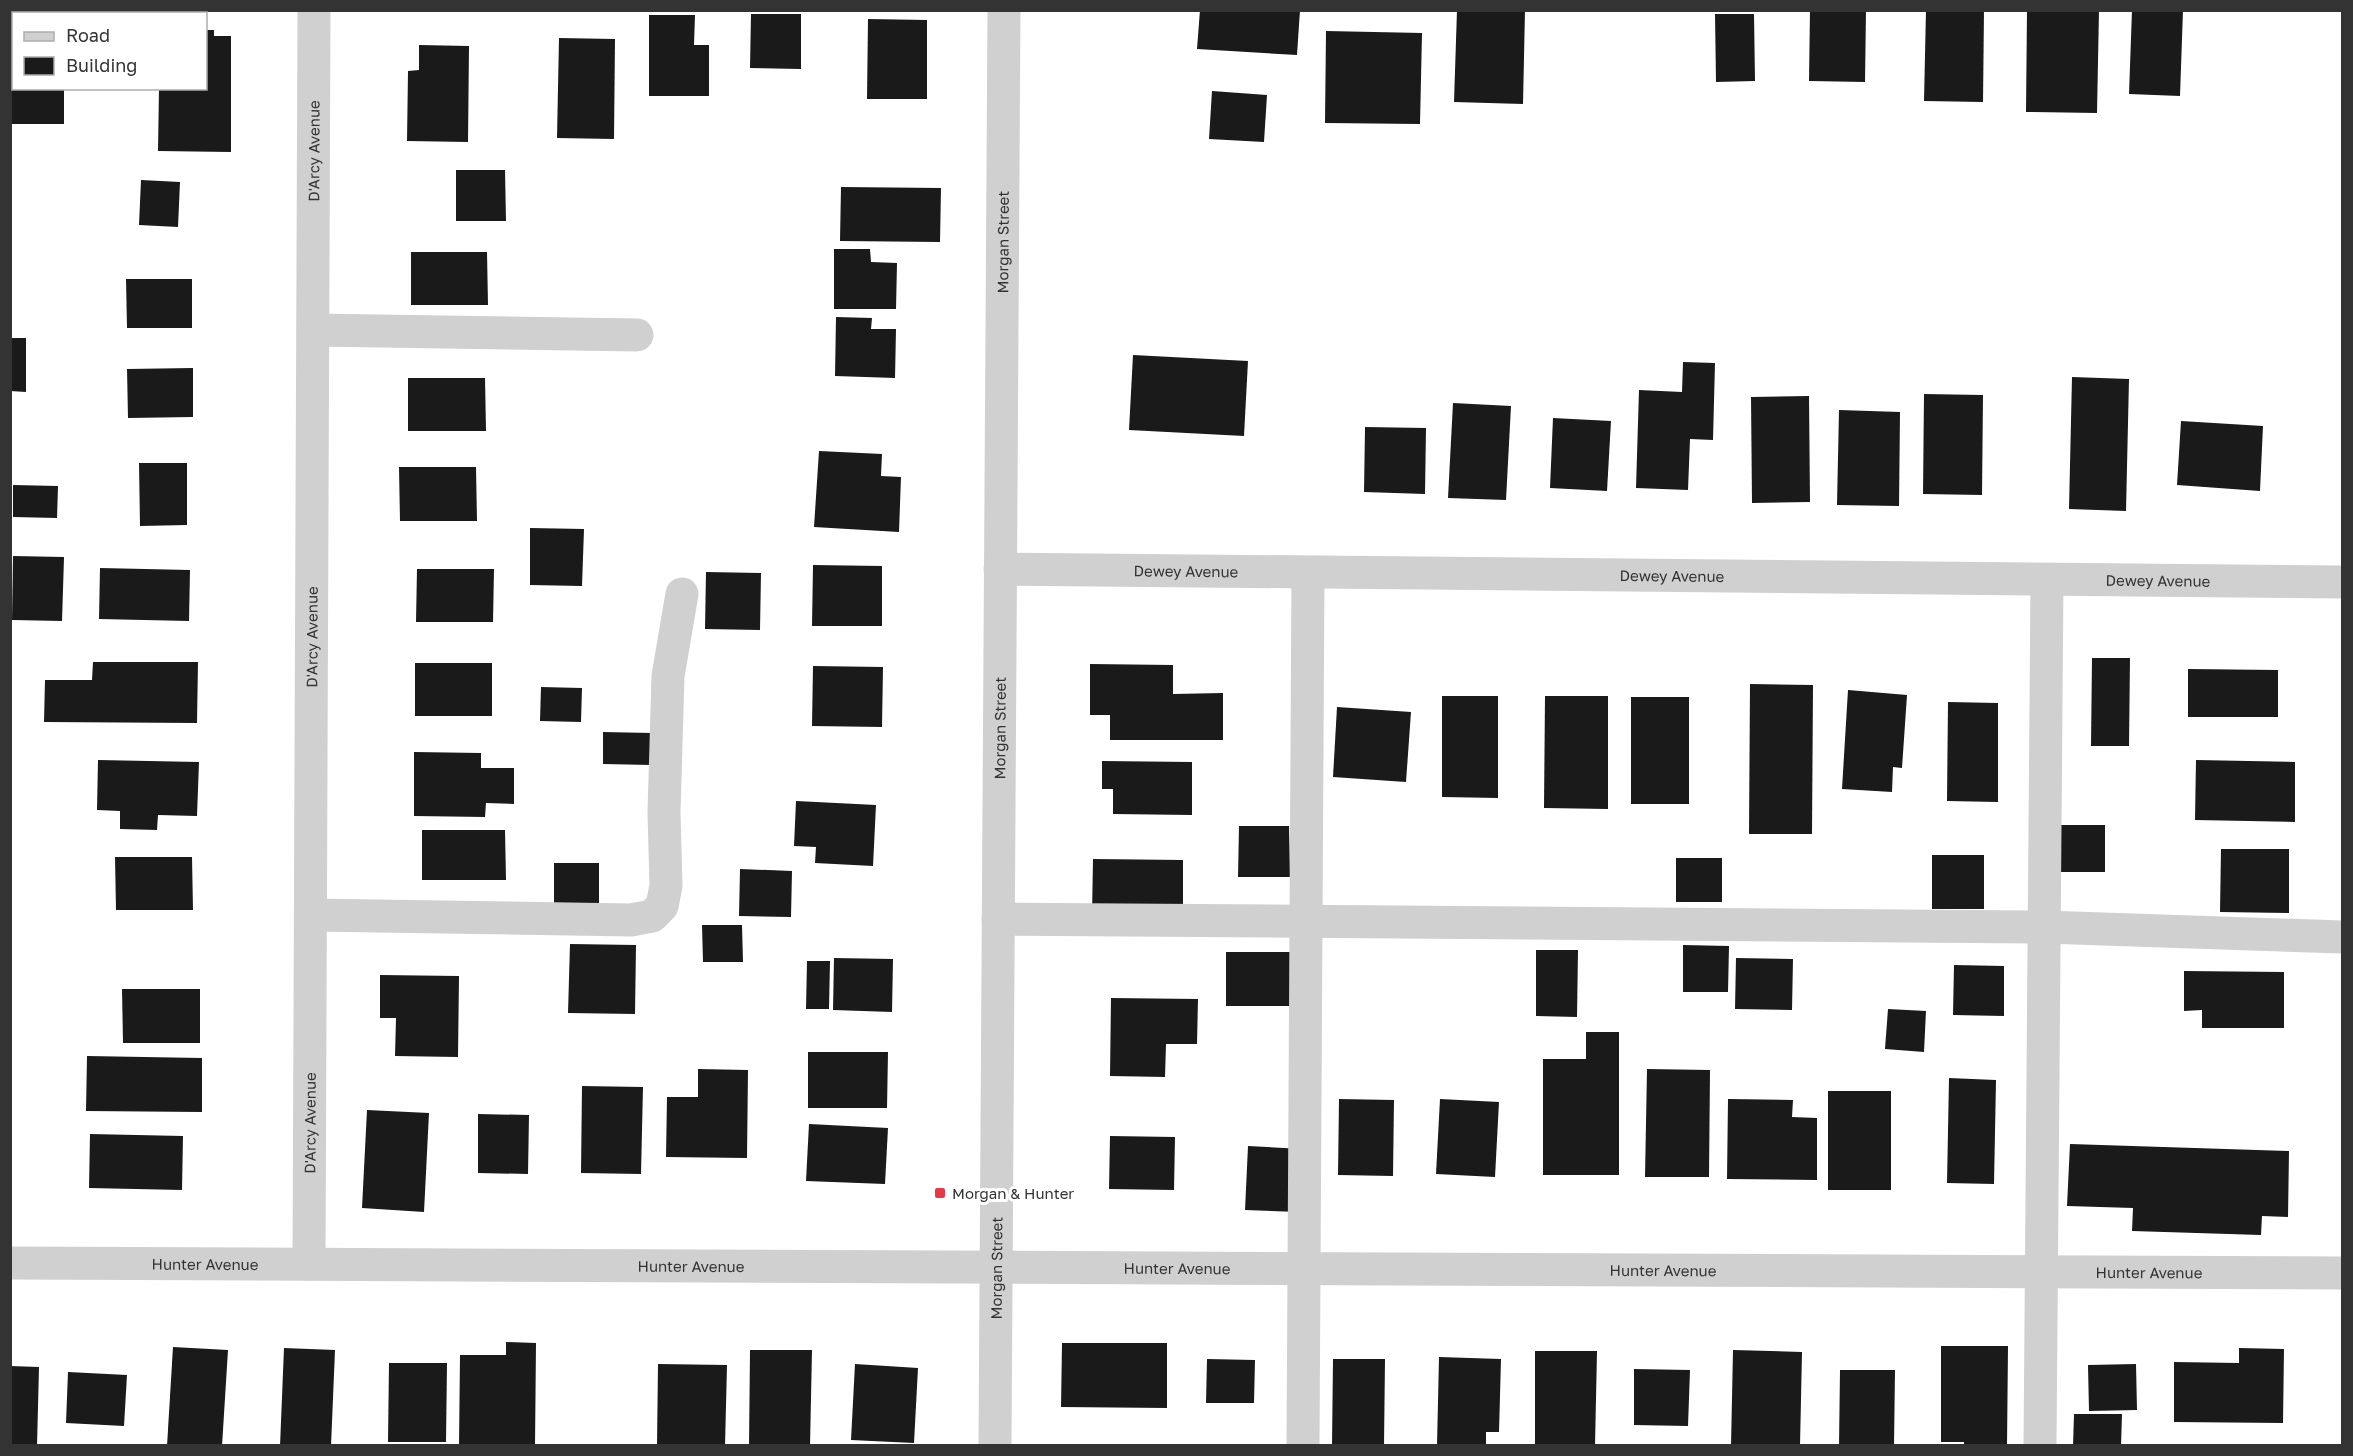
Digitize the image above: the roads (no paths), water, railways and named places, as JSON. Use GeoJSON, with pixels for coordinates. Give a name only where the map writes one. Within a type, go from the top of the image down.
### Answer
{"type":"FeatureCollection","features":[{"type":"Feature","properties":{"kind":"street","name":"D'Arcy Avenue"},"geometry":{"type":"LineString","coordinates":[[309,1264],[315,10]]}},
{"type":"Feature","properties":{"kind":"street","name":"Morgan Street"},"geometry":{"type":"LineString","coordinates":[[995,1446],[1004,10]]}},
{"type":"Feature","properties":{"kind":"street"},"geometry":{"type":"LineString","coordinates":[[313,330],[637,335]]}},
{"type":"Feature","properties":{"kind":"street","name":"Dewey Avenue"},"geometry":{"type":"LineString","coordinates":[[1000,569],[2343,582]]}},
{"type":"Feature","properties":{"kind":"street"},"geometry":{"type":"LineString","coordinates":[[1303,1446],[1308,573]]}},
{"type":"Feature","properties":{"kind":"street"},"geometry":{"type":"LineString","coordinates":[[2040,1446],[2047,580]]}},
{"type":"Feature","properties":{"kind":"street"},"geometry":{"type":"LineString","coordinates":[[311,915],[631,920],[652,916],[662,906],[666,886],[664,813],[668,676],[682,594]]}},
{"type":"Feature","properties":{"kind":"street"},"geometry":{"type":"LineString","coordinates":[[998,918],[2044,927],[2343,937]]}},
{"type":"Feature","properties":{"kind":"street","name":"Hunter Avenue"},"geometry":{"type":"LineString","coordinates":[[10,1263],[2343,1273]]}},
{"type":"Feature","properties":{"kind":"place","name":"Morgan & Hunter"},"geometry":{"type":"Point","coordinates":[940,1193]}}]}
